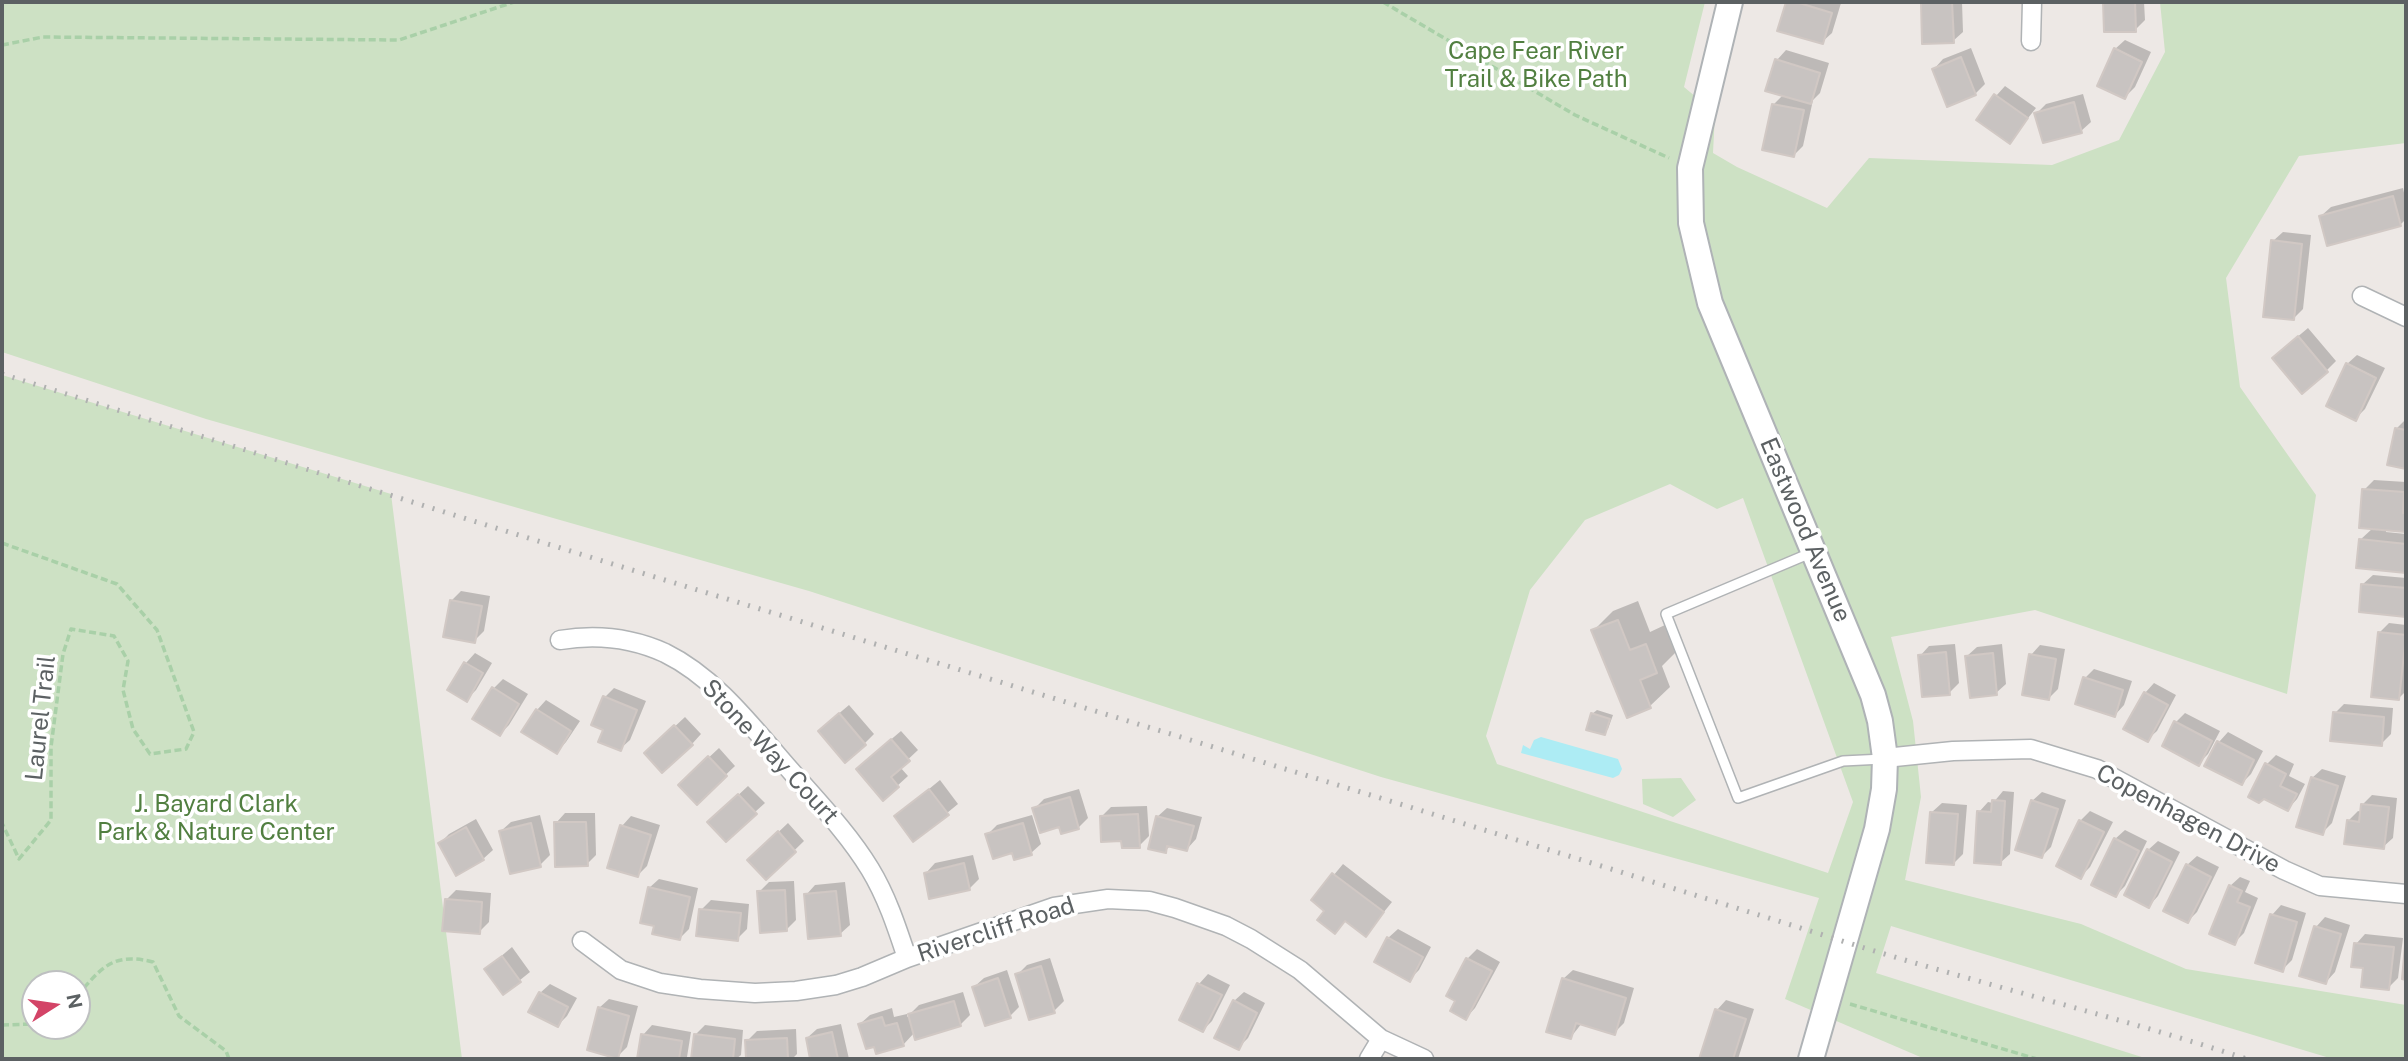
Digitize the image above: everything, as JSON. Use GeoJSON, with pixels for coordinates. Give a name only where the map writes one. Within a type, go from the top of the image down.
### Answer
{"type":"FeatureCollection","features":[{"type":"Feature","properties":{"kind":"street","name":"Eastwood Avenue"},"geometry":{"type":"LineString","coordinates":[[1731,2],[1695,141],[1690,168],[1690,223],[1710,303],[1873,695],[1885,758],[1884,789],[1877,829],[1811,1059]]}},
{"type":"Feature","properties":{"kind":"street"},"geometry":{"type":"LineString","coordinates":[[2031,41],[2032,2]]}},
{"type":"Feature","properties":{"kind":"street"},"geometry":{"type":"LineString","coordinates":[[2362,296],[2406,317]]}},
{"type":"Feature","properties":{"kind":"street","name":"Stone Way Court"},"geometry":{"type":"LineString","coordinates":[[560,640],[585,636],[639,643],[688,666],[719,692],[848,836],[883,894],[907,958]]}},
{"type":"Feature","properties":{"kind":"street","name":"Copenhagen Drive"},"geometry":{"type":"LineString","coordinates":[[1885,758],[1953,751],[2032,749],[2097,769],[2284,870],[2320,886],[2406,894]]}},
{"type":"Feature","properties":{"kind":"street","name":"Rivercliff Road"},"geometry":{"type":"LineString","coordinates":[[582,941],[610,963],[634,976],[700,989],[755,993],[796,991],[836,985],[1054,907],[1108,899],[1149,901],[1226,926],[1251,939],[1300,970],[1381,1039],[1424,1059]]}},
{"type":"Feature","properties":{"kind":"street"},"geometry":{"type":"LineString","coordinates":[[1369,1059],[1381,1039]]}},
{"type":"Feature","properties":{"kind":"lane"},"geometry":{"type":"LineString","coordinates":[[1815,552],[1666,614],[1738,798],[1843,761],[1885,758]]}},
{"type":"Feature","properties":{"kind":"path"},"geometry":{"type":"LineString","coordinates":[[2,44],[43,37],[399,40],[514,2]]}},
{"type":"Feature","properties":{"kind":"path"},"geometry":{"type":"LineString","coordinates":[[1382,2],[1576,115],[1690,168]]}},
{"type":"Feature","properties":{"kind":"path","name":"Laurel Trail"},"geometry":{"type":"LineString","coordinates":[[2,543],[117,584],[157,630],[194,732],[186,749],[150,754],[133,729],[123,690],[128,661],[114,636],[71,628],[63,654],[51,747],[51,820],[19,859],[2,823]]}},
{"type":"Feature","properties":{"kind":"path"},"geometry":{"type":"LineString","coordinates":[[91,981],[108,963],[135,957],[153,962],[179,1016],[226,1051],[229,1059]]}},
{"type":"Feature","properties":{"kind":"path"},"geometry":{"type":"LineString","coordinates":[[1828,998],[2037,1059]]}},
{"type":"Feature","properties":{"kind":"path"},"geometry":{"type":"LineString","coordinates":[[2,1025],[21,1024]]}},
{"type":"Feature","properties":{"kind":"green space","name":"Cape Fear River Trail & Bike Path"},"geometry":{"type":"Polygon","coordinates":[[[2,2],[1705,2],[1684,87],[1715,113],[1713,153],[1737,167],[1827,208],[1869,158],[2052,165],[2119,140],[2165,52],[2160,2],[2406,2],[2406,143],[2299,156],[2226,278],[2240,387],[2316,495],[2287,694],[2035,610],[1891,637],[1913,721],[1921,797],[1905,880],[2081,924],[2186,969],[2406,1005],[2406,1059],[2333,1059],[1891,926],[1876,973],[2148,1059],[1925,1059],[1785,999],[1819,898],[1381,777],[809,591],[206,419],[2,352],[2,2]],[[1670,484],[1585,520],[1530,590],[1486,736],[1497,764],[1828,873],[1853,802],[1743,498],[1717,509],[1670,484]]]}},
{"type":"Feature","properties":{"kind":"green space","name":"J. Bayard Clark Park & Nature Center"},"geometry":{"type":"Polygon","coordinates":[[[2,375],[391,494],[462,1059],[2,1059],[2,375]]]}},
{"type":"Feature","properties":{"kind":"green space"},"geometry":{"type":"Polygon","coordinates":[[[1681,778],[1696,800],[1673,817],[1643,804],[1642,779],[1681,778]]]}},
{"type":"Feature","properties":{"kind":"water"},"geometry":{"type":"Polygon","coordinates":[[[1541,737],[1618,759],[1622,769],[1619,775],[1613,778],[1521,753],[1523,745],[1530,749],[1534,740],[1541,737]]]}},
{"type":"Feature","properties":{"kind":"building"},"geometry":{"type":"Polygon","coordinates":[[[1786,2],[1796,2],[1832,13],[1823,44],[1777,31],[1786,2]]]}},
{"type":"Feature","properties":{"kind":"building"},"geometry":{"type":"Polygon","coordinates":[[[1952,2],[1954,43],[1922,44],[1921,3],[1952,2]]]}},
{"type":"Feature","properties":{"kind":"building"},"geometry":{"type":"Polygon","coordinates":[[[2103,2],[2135,2],[2136,32],[2104,32],[2103,2]]]}},
{"type":"Feature","properties":{"kind":"building"},"geometry":{"type":"Polygon","coordinates":[[[2114,48],[2142,62],[2125,99],[2097,86],[2114,48]]]}},
{"type":"Feature","properties":{"kind":"building"},"geometry":{"type":"Polygon","coordinates":[[[1961,57],[1976,95],[1947,107],[1932,69],[1961,57]]]}},
{"type":"Feature","properties":{"kind":"building"},"geometry":{"type":"Polygon","coordinates":[[[1775,59],[1820,73],[1811,104],[1765,91],[1775,59]]]}},
{"type":"Feature","properties":{"kind":"building"},"geometry":{"type":"Polygon","coordinates":[[[1994,94],[2028,118],[2010,144],[1976,120],[1994,94]]]}},
{"type":"Feature","properties":{"kind":"building"},"geometry":{"type":"Polygon","coordinates":[[[2074,102],[2082,133],[2043,143],[2034,113],[2074,102]]]}},
{"type":"Feature","properties":{"kind":"building"},"geometry":{"type":"Polygon","coordinates":[[[1772,104],[1804,110],[1794,157],[1762,150],[1772,104]]]}},
{"type":"Feature","properties":{"kind":"building"},"geometry":{"type":"Polygon","coordinates":[[[2393,196],[2401,226],[2327,246],[2319,216],[2393,196]]]}},
{"type":"Feature","properties":{"kind":"building"},"geometry":{"type":"Polygon","coordinates":[[[2271,240],[2302,244],[2294,320],[2263,317],[2271,240]]]}},
{"type":"Feature","properties":{"kind":"building"},"geometry":{"type":"Polygon","coordinates":[[[2298,336],[2328,372],[2302,394],[2272,358],[2298,336]]]}},
{"type":"Feature","properties":{"kind":"building"},"geometry":{"type":"Polygon","coordinates":[[[2346,363],[2376,378],[2356,421],[2326,406],[2346,363]]]}},
{"type":"Feature","properties":{"kind":"building"},"geometry":{"type":"Polygon","coordinates":[[[2395,428],[2406,430],[2406,469],[2387,465],[2395,428]]]}},
{"type":"Feature","properties":{"kind":"building"},"geometry":{"type":"Polygon","coordinates":[[[2362,489],[2404,492],[2406,532],[2359,528],[2362,489]]]}},
{"type":"Feature","properties":{"kind":"building"},"geometry":{"type":"Polygon","coordinates":[[[2359,539],[2406,544],[2406,573],[2356,568],[2359,539]]]}},
{"type":"Feature","properties":{"kind":"building"},"geometry":{"type":"Polygon","coordinates":[[[2361,584],[2406,588],[2406,617],[2359,612],[2361,584]]]}},
{"type":"Feature","properties":{"kind":"building"},"geometry":{"type":"Polygon","coordinates":[[[450,600],[482,606],[475,643],[443,637],[450,600]]]}},
{"type":"Feature","properties":{"kind":"building"},"geometry":{"type":"Polygon","coordinates":[[[1618,620],[1630,650],[1646,644],[1657,673],[1640,680],[1651,708],[1627,718],[1591,630],[1618,620]]]}},
{"type":"Feature","properties":{"kind":"building"},"geometry":{"type":"Polygon","coordinates":[[[2378,632],[2406,635],[2399,700],[2371,697],[2378,632]]]}},
{"type":"Feature","properties":{"kind":"building"},"geometry":{"type":"Polygon","coordinates":[[[1946,652],[1950,695],[1922,697],[1918,655],[1946,652]]]}},
{"type":"Feature","properties":{"kind":"building"},"geometry":{"type":"Polygon","coordinates":[[[1993,653],[1997,695],[1970,698],[1965,656],[1993,653]]]}},
{"type":"Feature","properties":{"kind":"building"},"geometry":{"type":"Polygon","coordinates":[[[2029,654],[2056,659],[2049,700],[2022,695],[2029,654]]]}},
{"type":"Feature","properties":{"kind":"building"},"geometry":{"type":"Polygon","coordinates":[[[464,662],[483,673],[467,702],[447,690],[464,662]]]}},
{"type":"Feature","properties":{"kind":"building"},"geometry":{"type":"Polygon","coordinates":[[[2083,677],[2123,690],[2115,717],[2075,704],[2083,677]]]}},
{"type":"Feature","properties":{"kind":"building"},"geometry":{"type":"Polygon","coordinates":[[[492,687],[519,704],[500,736],[472,719],[492,687]]]}},
{"type":"Feature","properties":{"kind":"building"},"geometry":{"type":"Polygon","coordinates":[[[2144,692],[2168,705],[2148,742],[2123,729],[2144,692]]]}},
{"type":"Feature","properties":{"kind":"building"},"geometry":{"type":"Polygon","coordinates":[[[603,696],[637,710],[621,751],[598,742],[603,730],[591,725],[603,696]]]}},
{"type":"Feature","properties":{"kind":"building"},"geometry":{"type":"Polygon","coordinates":[[[536,709],[571,731],[557,754],[521,732],[536,709]]]}},
{"type":"Feature","properties":{"kind":"building"},"geometry":{"type":"Polygon","coordinates":[[[2333,712],[2384,717],[2382,746],[2330,741],[2333,712]]]}},
{"type":"Feature","properties":{"kind":"building"},"geometry":{"type":"Polygon","coordinates":[[[839,713],[866,745],[845,763],[818,731],[839,713]]]}},
{"type":"Feature","properties":{"kind":"building"},"geometry":{"type":"Polygon","coordinates":[[[1591,713],[1610,719],[1605,735],[1586,730],[1591,713]]]}},
{"type":"Feature","properties":{"kind":"building"},"geometry":{"type":"Polygon","coordinates":[[[2174,721],[2212,741],[2199,766],[2162,746],[2174,721]]]}},
{"type":"Feature","properties":{"kind":"building"},"geometry":{"type":"Polygon","coordinates":[[[674,725],[693,745],[662,773],[644,753],[674,725]]]}},
{"type":"Feature","properties":{"kind":"building"},"geometry":{"type":"Polygon","coordinates":[[[891,739],[910,761],[891,777],[899,787],[883,801],[856,769],[891,739]]]}},
{"type":"Feature","properties":{"kind":"building"},"geometry":{"type":"Polygon","coordinates":[[[2217,741],[2254,760],[2242,785],[2204,766],[2217,741]]]}},
{"type":"Feature","properties":{"kind":"building"},"geometry":{"type":"Polygon","coordinates":[[[708,756],[727,776],[697,805],[678,785],[708,756]]]}},
{"type":"Feature","properties":{"kind":"building"},"geometry":{"type":"Polygon","coordinates":[[[2265,763],[2286,774],[2280,786],[2297,794],[2288,811],[2264,799],[2259,803],[2248,797],[2265,763]]]}},
{"type":"Feature","properties":{"kind":"building"},"geometry":{"type":"Polygon","coordinates":[[[2311,777],[2338,786],[2323,835],[2296,827],[2311,777]]]}},
{"type":"Feature","properties":{"kind":"building"},"geometry":{"type":"Polygon","coordinates":[[[929,789],[949,815],[913,842],[894,816],[929,789]]]}},
{"type":"Feature","properties":{"kind":"building"},"geometry":{"type":"Polygon","coordinates":[[[738,794],[757,814],[726,842],[707,822],[738,794]]]}},
{"type":"Feature","properties":{"kind":"building"},"geometry":{"type":"Polygon","coordinates":[[[1070,797],[1079,829],[1061,834],[1059,827],[1040,833],[1032,808],[1070,797]]]}},
{"type":"Feature","properties":{"kind":"building"},"geometry":{"type":"Polygon","coordinates":[[[1992,800],[2005,801],[2001,865],[1974,863],[1977,811],[1991,812],[1992,800]]]}},
{"type":"Feature","properties":{"kind":"building"},"geometry":{"type":"Polygon","coordinates":[[[2031,800],[2058,809],[2042,858],[2015,850],[2031,800]]]}},
{"type":"Feature","properties":{"kind":"building"},"geometry":{"type":"Polygon","coordinates":[[[2361,804],[2389,807],[2384,849],[2344,844],[2347,820],[2359,822],[2361,804]]]}},
{"type":"Feature","properties":{"kind":"building"},"geometry":{"type":"Polygon","coordinates":[[[1930,812],[1958,814],[1954,865],[1926,863],[1930,812]]]}},
{"type":"Feature","properties":{"kind":"building"},"geometry":{"type":"Polygon","coordinates":[[[1138,814],[1140,848],[1122,848],[1121,841],[1101,842],[1100,816],[1138,814]]]}},
{"type":"Feature","properties":{"kind":"building"},"geometry":{"type":"Polygon","coordinates":[[[1156,816],[1194,826],[1187,851],[1167,846],[1166,853],[1148,849],[1156,816]]]}},
{"type":"Feature","properties":{"kind":"building"},"geometry":{"type":"Polygon","coordinates":[[[2079,820],[2104,832],[2081,879],[2056,866],[2079,820]]]}},
{"type":"Feature","properties":{"kind":"building"},"geometry":{"type":"Polygon","coordinates":[[[554,822],[586,822],[588,866],[555,867],[554,822]]]}},
{"type":"Feature","properties":{"kind":"building"},"geometry":{"type":"Polygon","coordinates":[[[531,823],[541,867],[510,874],[499,831],[531,823]]]}},
{"type":"Feature","properties":{"kind":"building"},"geometry":{"type":"Polygon","coordinates":[[[1023,823],[1032,855],[1014,860],[1012,853],[993,859],[985,834],[1023,823]]]}},
{"type":"Feature","properties":{"kind":"building"},"geometry":{"type":"Polygon","coordinates":[[[620,825],[651,835],[638,877],[607,868],[620,825]]]}},
{"type":"Feature","properties":{"kind":"building"},"geometry":{"type":"Polygon","coordinates":[[[466,827],[484,860],[456,876],[438,843],[466,827]]]}},
{"type":"Feature","properties":{"kind":"building"},"geometry":{"type":"Polygon","coordinates":[[[778,831],[796,852],[766,880],[747,860],[778,831]]]}},
{"type":"Feature","properties":{"kind":"building"},"geometry":{"type":"Polygon","coordinates":[[[2114,838],[2139,851],[2116,897],[2091,885],[2114,838]]]}},
{"type":"Feature","properties":{"kind":"building"},"geometry":{"type":"Polygon","coordinates":[[[2147,849],[2172,862],[2149,908],[2124,895],[2147,849]]]}},
{"type":"Feature","properties":{"kind":"building"},"geometry":{"type":"Polygon","coordinates":[[[964,863],[970,890],[929,899],[924,873],[964,863]]]}},
{"type":"Feature","properties":{"kind":"building"},"geometry":{"type":"Polygon","coordinates":[[[2186,864],[2211,877],[2188,923],[2163,911],[2186,864]]]}},
{"type":"Feature","properties":{"kind":"building"},"geometry":{"type":"Polygon","coordinates":[[[1332,873],[1384,912],[1366,937],[1345,921],[1335,934],[1317,920],[1324,911],[1311,900],[1332,873]]]}},
{"type":"Feature","properties":{"kind":"building"},"geometry":{"type":"Polygon","coordinates":[[[2229,885],[2242,891],[2237,902],[2250,907],[2235,945],[2209,934],[2229,885]]]}},
{"type":"Feature","properties":{"kind":"building"},"geometry":{"type":"Polygon","coordinates":[[[648,887],[690,897],[680,940],[652,934],[654,926],[640,923],[648,887]]]}},
{"type":"Feature","properties":{"kind":"building"},"geometry":{"type":"Polygon","coordinates":[[[785,890],[787,931],[760,933],[757,891],[785,890]]]}},
{"type":"Feature","properties":{"kind":"building"},"geometry":{"type":"Polygon","coordinates":[[[836,891],[841,936],[808,939],[804,894],[836,891]]]}},
{"type":"Feature","properties":{"kind":"building"},"geometry":{"type":"Polygon","coordinates":[[[445,899],[482,902],[480,934],[442,931],[445,899]]]}},
{"type":"Feature","properties":{"kind":"building"},"geometry":{"type":"Polygon","coordinates":[[[699,909],[741,913],[738,941],[696,936],[699,909]]]}},
{"type":"Feature","properties":{"kind":"building"},"geometry":{"type":"Polygon","coordinates":[[[2270,914],[2297,922],[2283,972],[2255,963],[2270,914]]]}},
{"type":"Feature","properties":{"kind":"building"},"geometry":{"type":"Polygon","coordinates":[[[2314,926],[2341,934],[2326,984],[2299,976],[2314,926]]]}},
{"type":"Feature","properties":{"kind":"building"},"geometry":{"type":"Polygon","coordinates":[[[1387,937],[1423,957],[1410,982],[1374,962],[1387,937]]]}},
{"type":"Feature","properties":{"kind":"building"},"geometry":{"type":"Polygon","coordinates":[[[2354,943],[2394,947],[2389,990],[2361,987],[2363,968],[2351,967],[2354,943]]]}},
{"type":"Feature","properties":{"kind":"building"},"geometry":{"type":"Polygon","coordinates":[[[2406,946],[2406,980],[2402,979],[2406,946]]]}},
{"type":"Feature","properties":{"kind":"building"},"geometry":{"type":"Polygon","coordinates":[[[502,956],[521,982],[503,995],[484,969],[502,956]]]}},
{"type":"Feature","properties":{"kind":"building"},"geometry":{"type":"Polygon","coordinates":[[[1466,958],[1492,971],[1466,1020],[1450,1011],[1455,1001],[1446,996],[1466,958]]]}},
{"type":"Feature","properties":{"kind":"building"},"geometry":{"type":"Polygon","coordinates":[[[1041,966],[1055,1013],[1029,1020],[1015,974],[1041,966]]]}},
{"type":"Feature","properties":{"kind":"building"},"geometry":{"type":"Polygon","coordinates":[[[998,978],[1011,1018],[985,1026],[972,987],[998,978]]]}},
{"type":"Feature","properties":{"kind":"building"},"geometry":{"type":"Polygon","coordinates":[[[1562,978],[1626,998],[1615,1035],[1576,1023],[1571,1039],[1546,1032],[1562,978]]]}},
{"type":"Feature","properties":{"kind":"building"},"geometry":{"type":"Polygon","coordinates":[[[1197,983],[1222,995],[1203,1032],[1179,1020],[1197,983]]]}},
{"type":"Feature","properties":{"kind":"building"},"geometry":{"type":"Polygon","coordinates":[[[539,992],[568,1007],[558,1027],[528,1012],[539,992]]]}},
{"type":"Feature","properties":{"kind":"building"},"geometry":{"type":"Polygon","coordinates":[[[1233,1000],[1257,1013],[1239,1050],[1214,1038],[1233,1000]]]}},
{"type":"Feature","properties":{"kind":"building"},"geometry":{"type":"Polygon","coordinates":[[[954,1001],[961,1026],[915,1040],[908,1014],[954,1001]]]}},
{"type":"Feature","properties":{"kind":"building"},"geometry":{"type":"Polygon","coordinates":[[[598,1007],[629,1016],[618,1059],[587,1050],[598,1007]]]}},
{"type":"Feature","properties":{"kind":"building"},"geometry":{"type":"Polygon","coordinates":[[[1715,1009],[1746,1019],[1733,1059],[1699,1059],[1715,1009]]]}},
{"type":"Feature","properties":{"kind":"building"},"geometry":{"type":"Polygon","coordinates":[[[882,1017],[885,1026],[897,1023],[904,1046],[876,1054],[874,1047],[866,1049],[858,1024],[882,1017]]]}},
{"type":"Feature","properties":{"kind":"building"},"geometry":{"type":"Polygon","coordinates":[[[832,1032],[838,1059],[810,1059],[806,1038],[832,1032]]]}},
{"type":"Feature","properties":{"kind":"building"},"geometry":{"type":"Polygon","coordinates":[[[641,1034],[682,1041],[679,1059],[637,1059],[641,1034]]]}},
{"type":"Feature","properties":{"kind":"building"},"geometry":{"type":"Polygon","coordinates":[[[694,1034],[735,1039],[733,1059],[691,1059],[694,1034]]]}},
{"type":"Feature","properties":{"kind":"building"},"geometry":{"type":"Polygon","coordinates":[[[787,1038],[788,1059],[746,1059],[745,1040],[787,1038]]]}},
{"type":"Feature","properties":{"kind":"railway"},"geometry":{"type":"LineString","coordinates":[[2,374],[1890,956],[2247,1059]]}}]}
